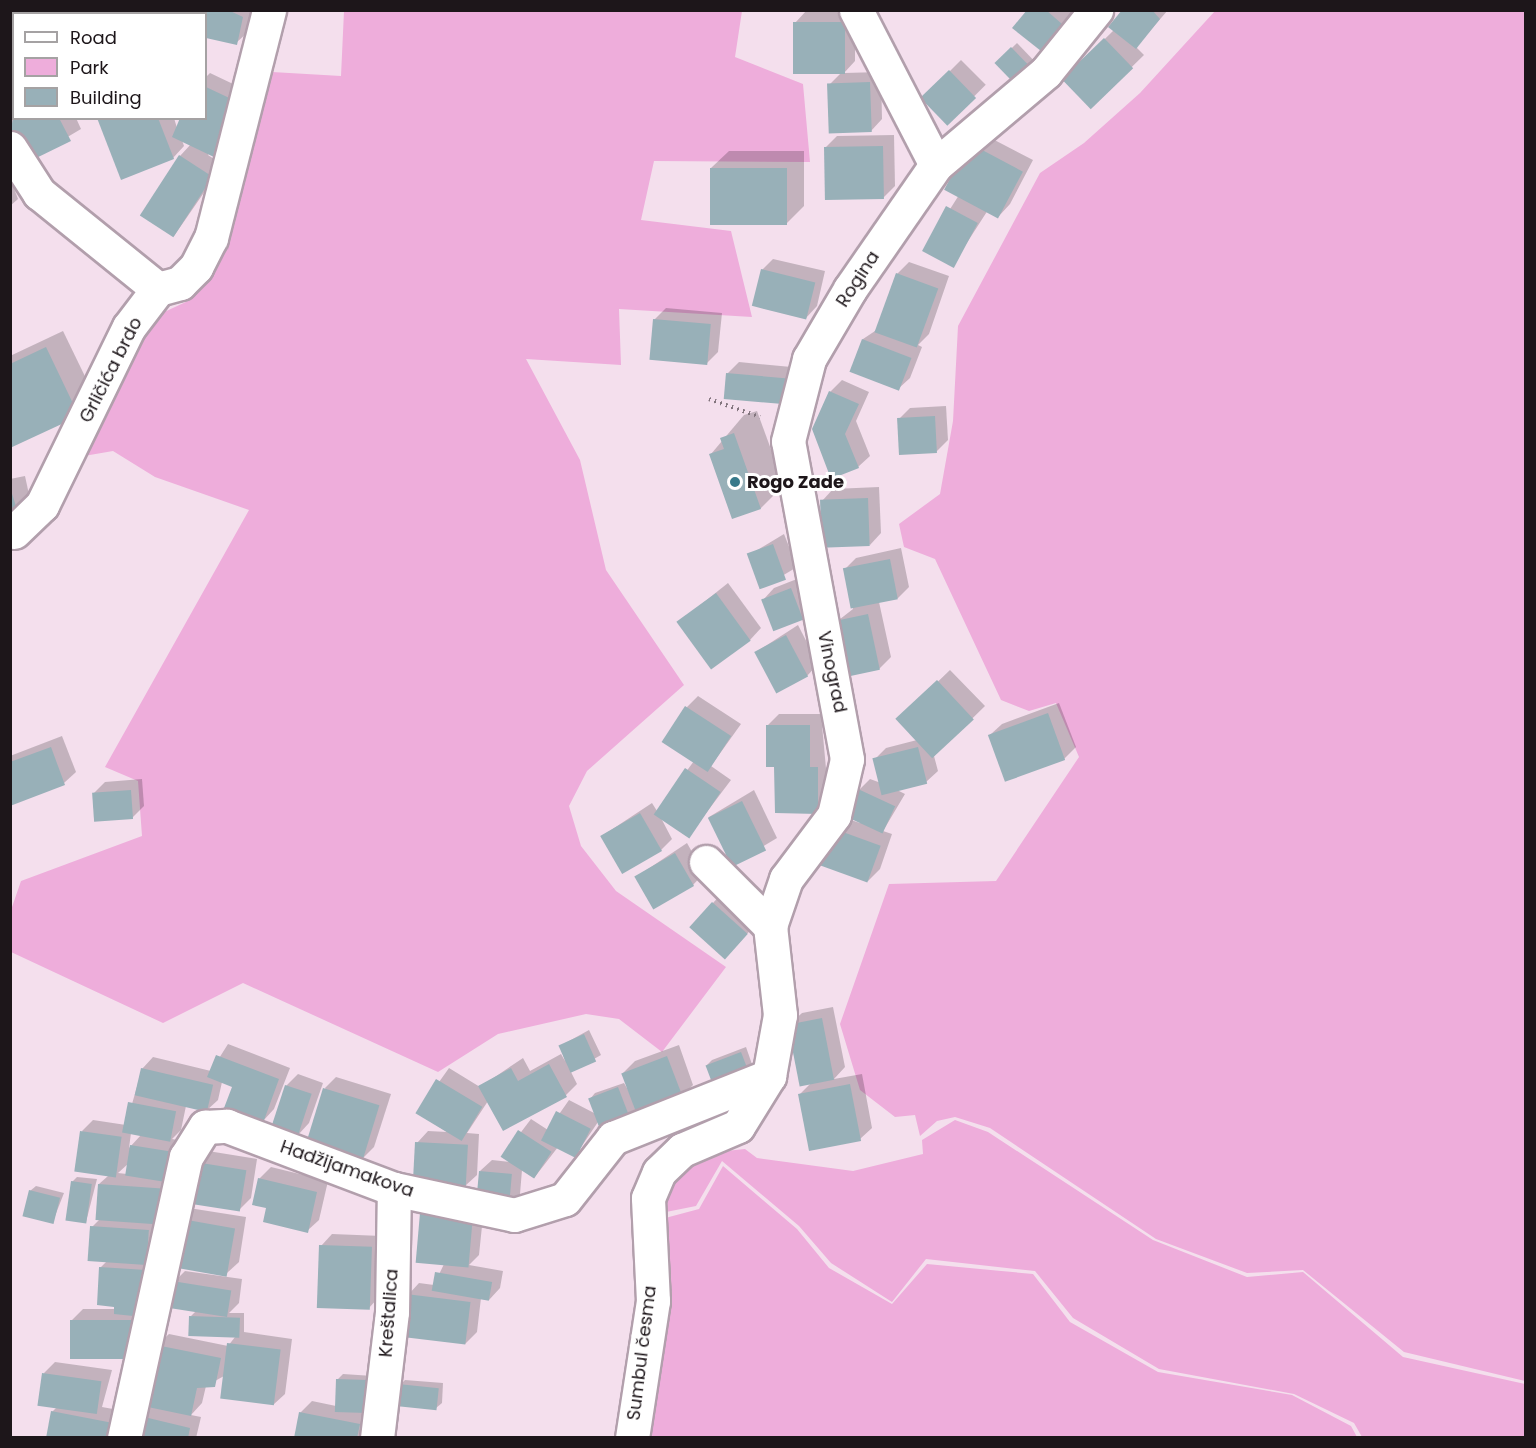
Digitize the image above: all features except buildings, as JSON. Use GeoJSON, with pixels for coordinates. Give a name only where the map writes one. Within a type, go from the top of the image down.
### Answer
{"type":"FeatureCollection","features":[{"type":"Feature","properties":{"kind":"street","name":"Grličića brdo"},"geometry":{"type":"LineString","coordinates":[[14,532],[42,505],[129,327],[158,289],[180,283],[211,238],[268,10]]}},
{"type":"Feature","properties":{"kind":"street"},"geometry":{"type":"LineString","coordinates":[[856,10],[936,165]]}},
{"type":"Feature","properties":{"kind":"street","name":"Rogina"},"geometry":{"type":"LineString","coordinates":[[798,401],[809,359],[844,299],[936,165],[1046,72],[1096,10]]}},
{"type":"Feature","properties":{"kind":"street"},"geometry":{"type":"LineString","coordinates":[[10,148],[39,193],[158,289]]}},
{"type":"Feature","properties":{"kind":"street","name":"Vinograd"},"geometry":{"type":"LineString","coordinates":[[769,1076],[780,1015],[770,926],[786,879],[834,814],[847,759],[788,441],[798,401]]}},
{"type":"Feature","properties":{"kind":"street"},"geometry":{"type":"LineString","coordinates":[[706,862],[770,926]]}},
{"type":"Feature","properties":{"kind":"street","name":"Hadžijamakova"},"geometry":{"type":"LineString","coordinates":[[124,1437],[186,1157],[205,1127],[227,1126],[394,1189],[514,1215],[540,1210],[565,1199],[613,1138],[769,1076]]}},
{"type":"Feature","properties":{"kind":"street","name":"Sumbul česma"},"geometry":{"type":"LineString","coordinates":[[632,1437],[653,1301],[648,1198],[659,1172],[682,1150],[738,1126],[769,1076]]}},
{"type":"Feature","properties":{"kind":"street","name":"Kreštalica"},"geometry":{"type":"LineString","coordinates":[[376,1437],[392,1312],[394,1189]]}},
{"type":"Feature","properties":{"kind":"path"},"geometry":{"type":"LineString","coordinates":[[709,399],[766,419],[788,441]]}},
{"type":"Feature","properties":{"kind":"green space"},"geometry":{"type":"Polygon","coordinates":[[[344,11],[742,11],[735,57],[803,84],[810,162],[654,161],[641,220],[731,231],[752,317],[619,309],[621,365],[526,359],[580,460],[606,570],[684,685],[587,771],[569,806],[581,846],[616,891],[726,967],[662,1052],[619,1019],[586,1014],[498,1034],[438,1072],[243,983],[163,1023],[11,952],[11,910],[21,881],[142,836],[138,781],[105,767],[249,510],[155,477],[113,451],[84,456],[130,349],[160,314],[190,300],[211,276],[272,72],[341,76],[344,11]]]}},
{"type":"Feature","properties":{"kind":"green space"},"geometry":{"type":"Polygon","coordinates":[[[1215,11],[1525,11],[1525,1381],[1404,1352],[1303,1270],[1247,1273],[1156,1239],[990,1128],[955,1117],[937,1121],[920,1136],[915,1115],[895,1117],[860,1090],[840,1024],[889,884],[996,881],[1079,757],[1056,703],[1029,711],[1001,700],[935,559],[904,547],[899,524],[940,494],[953,421],[958,326],[1040,173],[1084,143],[1140,93],[1215,11]]]}},
{"type":"Feature","properties":{"kind":"green space"},"geometry":{"type":"Polygon","coordinates":[[[955,1120],[988,1132],[1153,1240],[1247,1277],[1303,1272],[1403,1357],[1525,1384],[1525,1437],[1362,1437],[1354,1423],[1294,1394],[1159,1369],[1073,1318],[1035,1271],[926,1259],[892,1302],[831,1263],[799,1226],[722,1161],[696,1206],[656,1214],[664,1183],[707,1153],[745,1149],[757,1158],[853,1171],[923,1154],[922,1140],[955,1120]]]}},
{"type":"Feature","properties":{"kind":"green space"},"geometry":{"type":"Polygon","coordinates":[[[723,1166],[797,1229],[829,1268],[892,1304],[927,1264],[1033,1274],[1070,1322],[1158,1372],[1292,1395],[1351,1426],[1357,1437],[642,1438],[654,1221],[699,1209],[723,1166]]]}},
{"type":"Feature","properties":{"kind":"place","name":"Rogo Zade"},"geometry":{"type":"Point","coordinates":[735,482]}}]}
